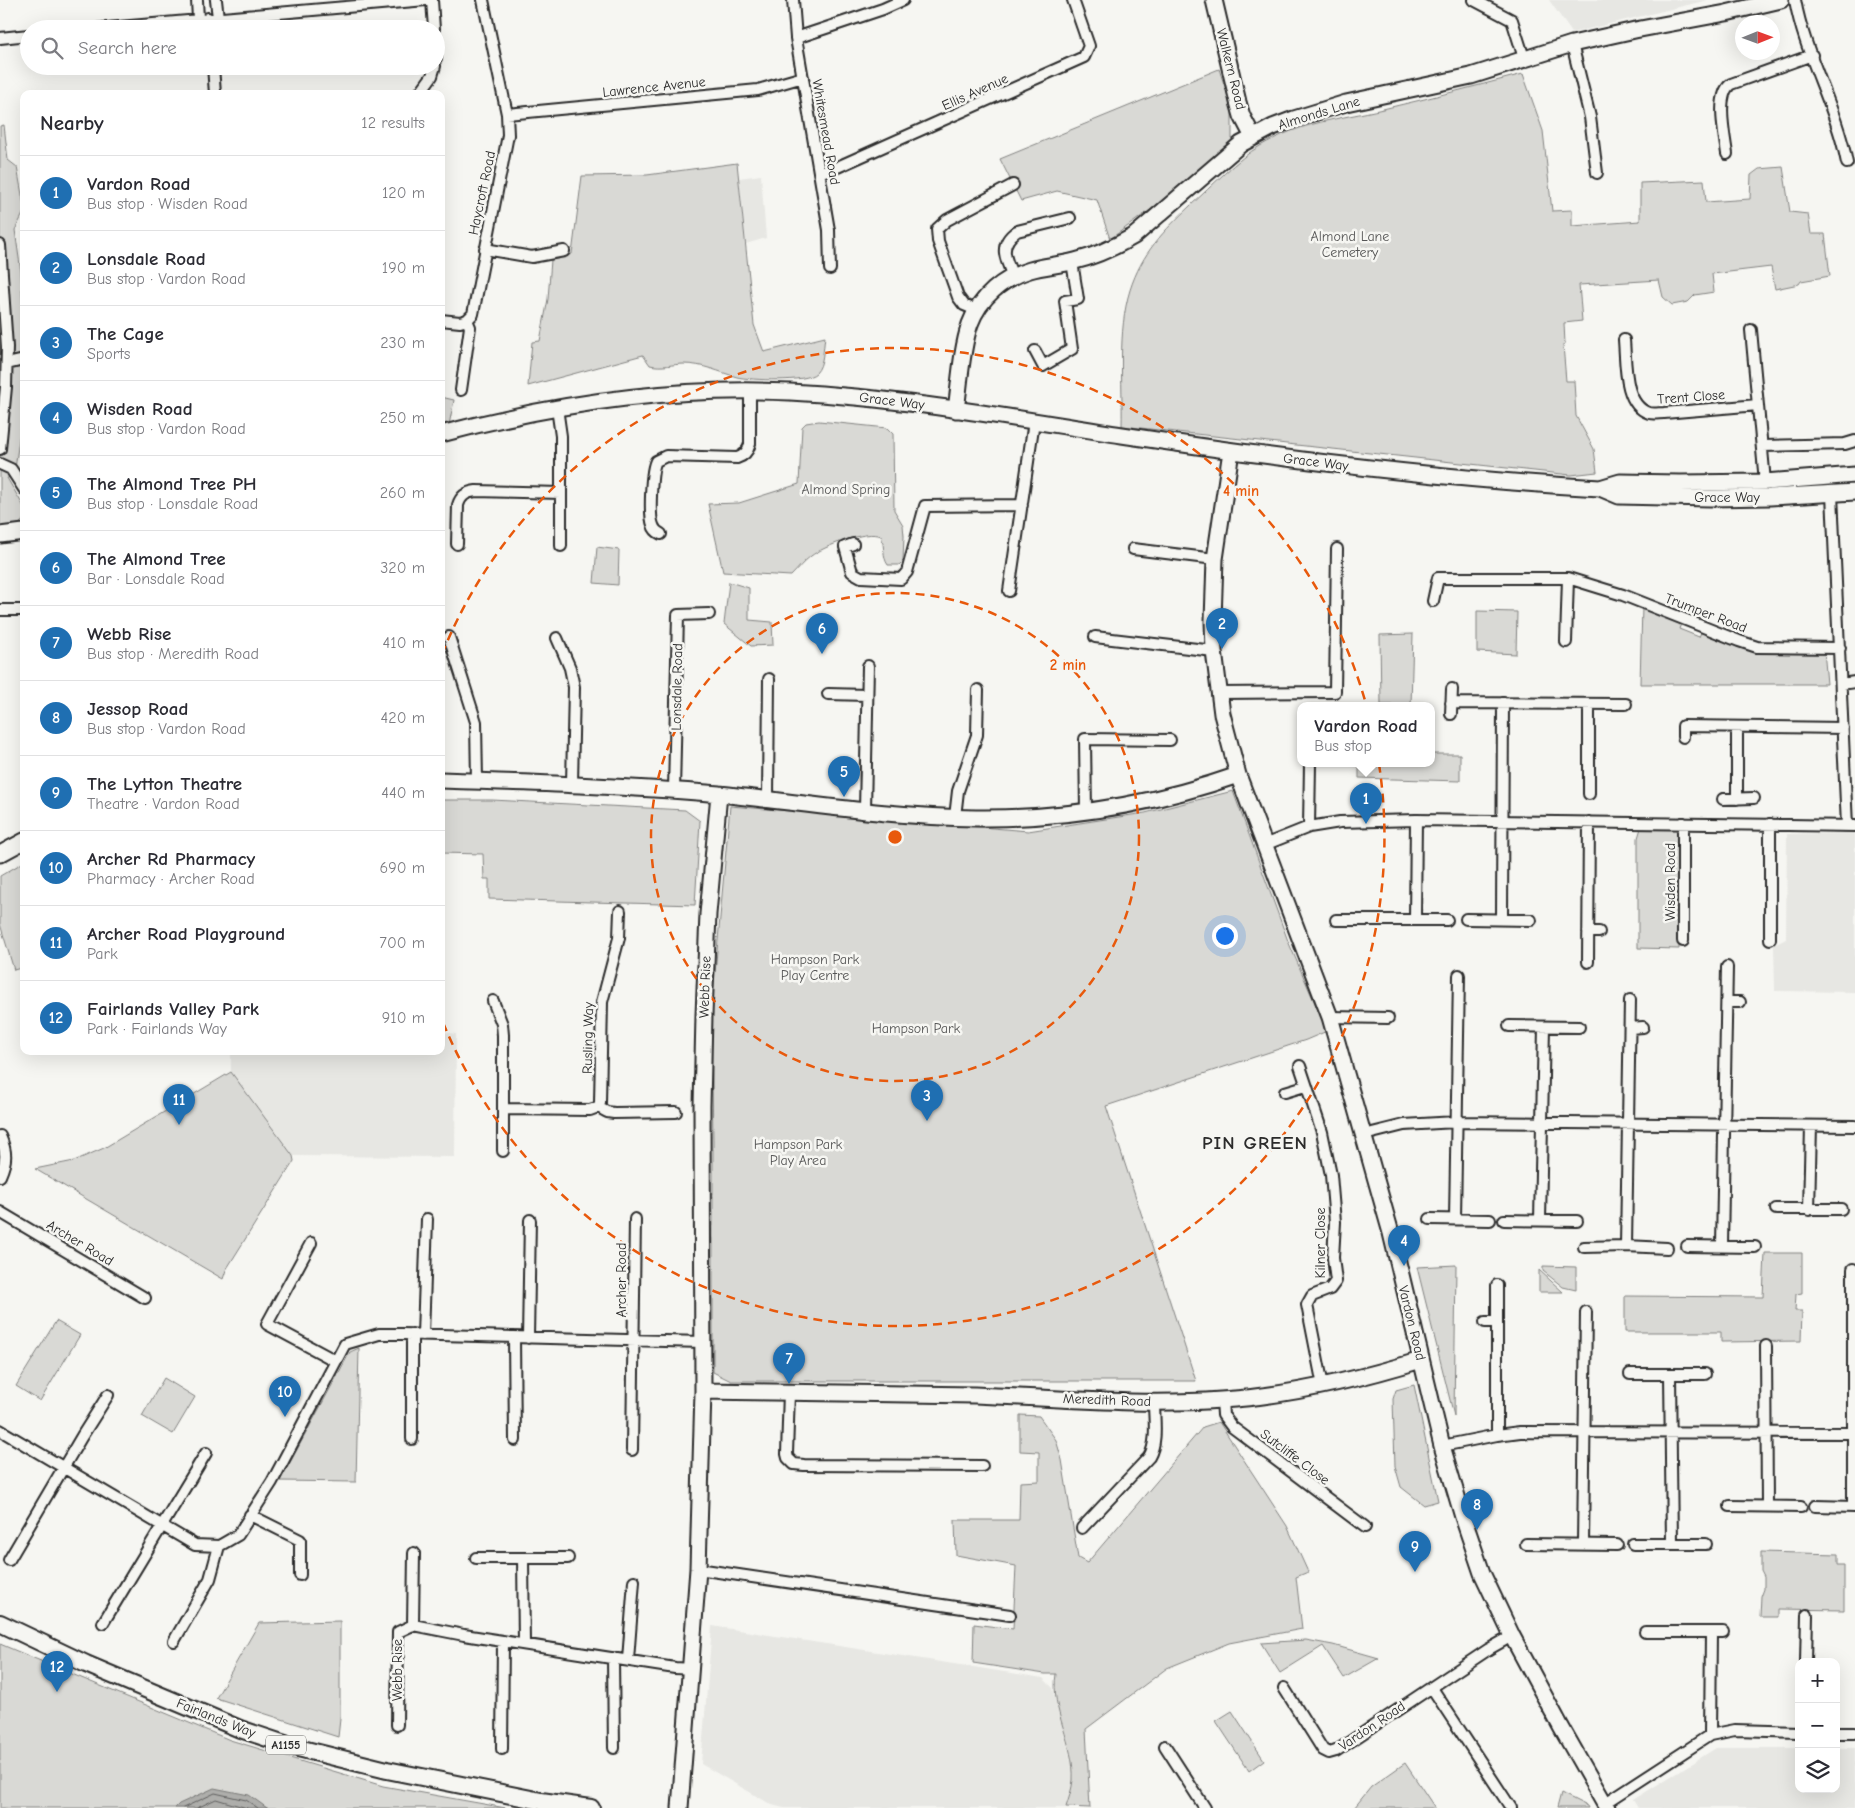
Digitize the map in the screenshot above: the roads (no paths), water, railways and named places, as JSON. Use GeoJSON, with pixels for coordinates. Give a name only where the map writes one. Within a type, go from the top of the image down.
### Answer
{"type":"FeatureCollection","features":[{"type":"Feature","properties":{"kind":"main road","name":"Fairlands Way"},"geometry":{"type":"LineString","coordinates":[[0,1623],[104,1671],[240,1729],[294,1747],[396,1772],[541,1801],[591,1808]]}},
{"type":"Feature","properties":{"kind":"street"},"geometry":{"type":"LineString","coordinates":[[197,0],[207,20]]}},
{"type":"Feature","properties":{"kind":"street"},"geometry":{"type":"LineString","coordinates":[[208,20],[216,0]]}},
{"type":"Feature","properties":{"kind":"street"},"geometry":{"type":"LineString","coordinates":[[218,20],[426,0]]}},
{"type":"Feature","properties":{"kind":"street"},"geometry":{"type":"LineString","coordinates":[[432,0],[433,20]]}},
{"type":"Feature","properties":{"kind":"street","name":"Haycroft Road"},"geometry":{"type":"LineString","coordinates":[[461,390],[470,327],[468,320],[473,314],[508,135],[506,114],[483,0]]}},
{"type":"Feature","properties":{"kind":"street","name":"Whitesmead Road"},"geometry":{"type":"LineString","coordinates":[[793,0],[796,38],[828,230],[830,270]]}},
{"type":"Feature","properties":{"kind":"street"},"geometry":{"type":"LineString","coordinates":[[796,38],[883,9],[903,0]]}},
{"type":"Feature","properties":{"kind":"street","name":"Ellis Avenue"},"geometry":{"type":"LineString","coordinates":[[818,172],[834,169],[1084,57],[1089,46],[1072,0]]}},
{"type":"Feature","properties":{"kind":"street","name":"Walkern Road"},"geometry":{"type":"LineString","coordinates":[[1214,0],[1238,102],[1242,116],[1253,137]]}},
{"type":"Feature","properties":{"kind":"street"},"geometry":{"type":"LineString","coordinates":[[1474,0],[1512,20],[1524,58]]}},
{"type":"Feature","properties":{"kind":"street","name":"Almonds Lane"},"geometry":{"type":"LineString","coordinates":[[956,410],[967,333],[976,310],[995,288],[1013,276],[1030,270],[1072,262],[1101,253],[1134,236],[1236,148],[1273,127],[1316,111],[1471,76],[1572,44],[1781,0]]}},
{"type":"Feature","properties":{"kind":"street"},"geometry":{"type":"LineString","coordinates":[[1795,0],[1800,26],[1837,122],[1847,163]]}},
{"type":"Feature","properties":{"kind":"street"},"geometry":{"type":"LineString","coordinates":[[0,38],[20,36]]}},
{"type":"Feature","properties":{"kind":"street"},"geometry":{"type":"LineString","coordinates":[[1572,44],[1590,117],[1596,173]]}},
{"type":"Feature","properties":{"kind":"street"},"geometry":{"type":"LineString","coordinates":[[1727,154],[1722,107],[1722,96],[1726,87],[1812,55]]}},
{"type":"Feature","properties":{"kind":"street"},"geometry":{"type":"LineString","coordinates":[[214,75],[215,90]]}},
{"type":"Feature","properties":{"kind":"street"},"geometry":{"type":"LineString","coordinates":[[422,90],[432,75]]}},
{"type":"Feature","properties":{"kind":"street","name":"Lawrence Avenue"},"geometry":{"type":"LineString","coordinates":[[506,114],[758,90],[803,76]]}},
{"type":"Feature","properties":{"kind":"street"},"geometry":{"type":"LineString","coordinates":[[976,310],[964,305],[958,297],[938,241],[937,229],[946,220],[1013,186]]}},
{"type":"Feature","properties":{"kind":"street"},"geometry":{"type":"LineString","coordinates":[[1013,276],[1006,260],[1004,249],[1013,233],[1070,218]]}},
{"type":"Feature","properties":{"kind":"street"},"geometry":{"type":"LineString","coordinates":[[0,245],[4,348],[7,364],[0,448]]}},
{"type":"Feature","properties":{"kind":"street"},"geometry":{"type":"LineString","coordinates":[[485,249],[532,257],[564,251]]}},
{"type":"Feature","properties":{"kind":"street"},"geometry":{"type":"LineString","coordinates":[[1035,351],[1043,366],[1072,350],[1065,301],[1078,299],[1072,262]]}},
{"type":"Feature","properties":{"kind":"street"},"geometry":{"type":"LineString","coordinates":[[445,320],[460,322],[468,320]]}},
{"type":"Feature","properties":{"kind":"street"},"geometry":{"type":"LineString","coordinates":[[1751,330],[1765,482]]}},
{"type":"Feature","properties":{"kind":"street","name":"Trent Close"},"geometry":{"type":"LineString","coordinates":[[1624,340],[1630,393],[1636,404],[1649,413],[1758,405]]}},
{"type":"Feature","properties":{"kind":"street"},"geometry":{"type":"LineString","coordinates":[[7,364],[20,361]]}},
{"type":"Feature","properties":{"kind":"street"},"geometry":{"type":"LineString","coordinates":[[661,534],[654,528],[652,520],[652,470],[656,461],[666,456],[737,458],[744,455],[749,449],[750,444],[750,391]]}},
{"type":"Feature","properties":{"kind":"street","name":"Grace Way"},"geometry":{"type":"LineString","coordinates":[[445,433],[557,408],[656,395],[750,391],[851,396],[1385,471],[1466,480],[1600,488],[1619,496],[1770,497],[1855,492]]}},
{"type":"Feature","properties":{"kind":"street"},"geometry":{"type":"LineString","coordinates":[[557,408],[561,436],[561,546]]}},
{"type":"Feature","properties":{"kind":"street"},"geometry":{"type":"LineString","coordinates":[[1009,591],[1034,421]]}},
{"type":"Feature","properties":{"kind":"street"},"geometry":{"type":"LineString","coordinates":[[1762,446],[1839,444],[1855,441]]}},
{"type":"Feature","properties":{"kind":"street","name":"Vardon Road"},"geometry":{"type":"LineString","coordinates":[[1231,450],[1215,559],[1213,596],[1214,651],[1226,735],[1238,775],[1330,1017],[1391,1234],[1442,1446],[1482,1573],[1512,1636],[1606,1806]]}},
{"type":"Feature","properties":{"kind":"street"},"geometry":{"type":"LineString","coordinates":[[0,464],[11,469],[20,484]]}},
{"type":"Feature","properties":{"kind":"street","name":"Grace Way"},"geometry":{"type":"LineString","coordinates":[[1600,488],[1620,482],[1680,484],[1765,482],[1855,475]]}},
{"type":"Feature","properties":{"kind":"street"},"geometry":{"type":"LineString","coordinates":[[458,544],[458,505],[467,492],[561,493]]}},
{"type":"Feature","properties":{"kind":"street"},"geometry":{"type":"LineString","coordinates":[[1832,494],[1843,728],[1851,826]]}},
{"type":"Feature","properties":{"kind":"street"},"geometry":{"type":"LineString","coordinates":[[844,547],[852,572],[862,577],[901,579],[907,572],[925,506],[1022,505]]}},
{"type":"Feature","properties":{"kind":"street"},"geometry":{"type":"LineString","coordinates":[[1219,693],[1335,692],[1337,549]]}},
{"type":"Feature","properties":{"kind":"street"},"geometry":{"type":"LineString","coordinates":[[1133,550],[1215,559]]}},
{"type":"Feature","properties":{"kind":"street","name":"Trumper Road"},"geometry":{"type":"LineString","coordinates":[[1433,601],[1438,578],[1568,578],[1623,595],[1757,647],[1840,648]]}},
{"type":"Feature","properties":{"kind":"street"},"geometry":{"type":"LineString","coordinates":[[1566,642],[1568,578]]}},
{"type":"Feature","properties":{"kind":"street"},"geometry":{"type":"LineString","coordinates":[[0,610],[20,610]]}},
{"type":"Feature","properties":{"kind":"street","name":"Lonsdale Road"},"geometry":{"type":"LineString","coordinates":[[674,791],[678,616],[710,614]]}},
{"type":"Feature","properties":{"kind":"street"},"geometry":{"type":"LineString","coordinates":[[449,637],[476,722],[476,781]]}},
{"type":"Feature","properties":{"kind":"street"},"geometry":{"type":"LineString","coordinates":[[1095,637],[1214,651]]}},
{"type":"Feature","properties":{"kind":"street"},"geometry":{"type":"LineString","coordinates":[[557,638],[570,668],[574,687],[572,784]]}},
{"type":"Feature","properties":{"kind":"street"},"geometry":{"type":"LineString","coordinates":[[865,810],[868,666]]}},
{"type":"Feature","properties":{"kind":"street"},"geometry":{"type":"LineString","coordinates":[[768,679],[768,799]]}},
{"type":"Feature","properties":{"kind":"street"},"geometry":{"type":"LineString","coordinates":[[1841,684],[1855,682]]}},
{"type":"Feature","properties":{"kind":"street"},"geometry":{"type":"LineString","coordinates":[[1451,714],[1452,689]]}},
{"type":"Feature","properties":{"kind":"street"},"geometry":{"type":"LineString","coordinates":[[955,817],[958,791],[977,735],[978,690]]}},
{"type":"Feature","properties":{"kind":"street"},"geometry":{"type":"LineString","coordinates":[[828,694],[868,695]]}},
{"type":"Feature","properties":{"kind":"street"},"geometry":{"type":"LineString","coordinates":[[1451,703],[1626,704]]}},
{"type":"Feature","properties":{"kind":"street"},"geometry":{"type":"LineString","coordinates":[[1502,919],[1503,704]]}},
{"type":"Feature","properties":{"kind":"street"},"geometry":{"type":"LineString","coordinates":[[1589,704],[1589,794]]}},
{"type":"Feature","properties":{"kind":"street"},"geometry":{"type":"LineString","coordinates":[[1683,738],[1683,726],[1843,728]]}},
{"type":"Feature","properties":{"kind":"street"},"geometry":{"type":"LineString","coordinates":[[1736,799],[1737,727]]}},
{"type":"Feature","properties":{"kind":"street"},"geometry":{"type":"LineString","coordinates":[[1086,811],[1085,739],[1170,740]]}},
{"type":"Feature","properties":{"kind":"street"},"geometry":{"type":"LineString","coordinates":[[1309,827],[1310,767]]}},
{"type":"Feature","properties":{"kind":"street"},"geometry":{"type":"LineString","coordinates":[[445,780],[572,784],[719,794],[865,810],[955,817],[1024,818],[1086,811],[1147,800],[1238,775]]}},
{"type":"Feature","properties":{"kind":"street","name":"Webb Rise"},"geometry":{"type":"LineString","coordinates":[[680,1808],[692,1669],[698,1569],[703,1391],[704,1015],[708,914],[719,794]]}},
{"type":"Feature","properties":{"kind":"street"},"geometry":{"type":"LineString","coordinates":[[1723,799],[1754,798]]}},
{"type":"Feature","properties":{"kind":"street"},"geometry":{"type":"LineString","coordinates":[[1415,920],[1416,820]]}},
{"type":"Feature","properties":{"kind":"street","name":"Wisden Road"},"geometry":{"type":"LineString","coordinates":[[1264,845],[1309,827],[1340,822],[1416,820],[1851,826]]}},
{"type":"Feature","properties":{"kind":"street"},"geometry":{"type":"LineString","coordinates":[[1588,962],[1589,822]]}},
{"type":"Feature","properties":{"kind":"street","name":"Wisden Road"},"geometry":{"type":"LineString","coordinates":[[1683,823],[1683,941]]}},
{"type":"Feature","properties":{"kind":"street"},"geometry":{"type":"LineString","coordinates":[[1770,824],[1770,939]]}},
{"type":"Feature","properties":{"kind":"street"},"geometry":{"type":"LineString","coordinates":[[0,854],[20,843]]}},
{"type":"Feature","properties":{"kind":"street","name":"Rusling Way"},"geometry":{"type":"LineString","coordinates":[[598,1107],[601,1099],[602,1002],[619,938],[620,911]]}},
{"type":"Feature","properties":{"kind":"street"},"geometry":{"type":"LineString","coordinates":[[1466,919],[1531,920]]}},
{"type":"Feature","properties":{"kind":"street"},"geometry":{"type":"LineString","coordinates":[[1336,920],[1447,920]]}},
{"type":"Feature","properties":{"kind":"street"},"geometry":{"type":"LineString","coordinates":[[1588,932],[1599,932]]}},
{"type":"Feature","properties":{"kind":"street"},"geometry":{"type":"LineString","coordinates":[[1722,1246],[1727,967]]}},
{"type":"Feature","properties":{"kind":"street"},"geometry":{"type":"LineString","coordinates":[[1455,1219],[1459,975]]}},
{"type":"Feature","properties":{"kind":"street"},"geometry":{"type":"LineString","coordinates":[[1626,1246],[1630,1000]]}},
{"type":"Feature","properties":{"kind":"street"},"geometry":{"type":"LineString","coordinates":[[493,1001],[503,1029],[503,1151]]}},
{"type":"Feature","properties":{"kind":"street"},"geometry":{"type":"LineString","coordinates":[[1727,1002],[1740,1002]]}},
{"type":"Feature","properties":{"kind":"street"},"geometry":{"type":"LineString","coordinates":[[1330,1017],[1388,1018]]}},
{"type":"Feature","properties":{"kind":"street"},"geometry":{"type":"LineString","coordinates":[[1509,1026],[1579,1027]]}},
{"type":"Feature","properties":{"kind":"street"},"geometry":{"type":"LineString","coordinates":[[1540,1220],[1544,1027]]}},
{"type":"Feature","properties":{"kind":"street"},"geometry":{"type":"LineString","coordinates":[[1630,1028],[1643,1027]]}},
{"type":"Feature","properties":{"kind":"street","name":"Kilner Close"},"geometry":{"type":"LineString","coordinates":[[1300,1066],[1322,1132],[1331,1175],[1335,1222],[1334,1258],[1336,1281],[1330,1289],[1312,1296],[1307,1305],[1323,1386]]}},
{"type":"Feature","properties":{"kind":"street"},"geometry":{"type":"LineString","coordinates":[[1285,1092],[1306,1086]]}},
{"type":"Feature","properties":{"kind":"street"},"geometry":{"type":"LineString","coordinates":[[503,1109],[590,1110],[598,1107],[607,1112],[614,1113],[676,1112]]}},
{"type":"Feature","properties":{"kind":"street"},"geometry":{"type":"LineString","coordinates":[[1364,1135],[1404,1125],[1456,1122],[1855,1126]]}},
{"type":"Feature","properties":{"kind":"street"},"geometry":{"type":"LineString","coordinates":[[1809,1210],[1811,1126]]}},
{"type":"Feature","properties":{"kind":"street"},"geometry":{"type":"LineString","coordinates":[[0,1136],[6,1153],[6,1164],[0,1176]]}},
{"type":"Feature","properties":{"kind":"street"},"geometry":{"type":"LineString","coordinates":[[1776,1210],[1841,1209]]}},
{"type":"Feature","properties":{"kind":"street","name":"Archer Road"},"geometry":{"type":"LineString","coordinates":[[0,1212],[145,1298]]}},
{"type":"Feature","properties":{"kind":"street"},"geometry":{"type":"LineString","coordinates":[[423,1335],[427,1219]]}},
{"type":"Feature","properties":{"kind":"street","name":"Archer Road"},"geometry":{"type":"LineString","coordinates":[[632,1450],[635,1219]]}},
{"type":"Feature","properties":{"kind":"street"},"geometry":{"type":"LineString","coordinates":[[1430,1219],[1490,1220]]}},
{"type":"Feature","properties":{"kind":"street"},"geometry":{"type":"LineString","coordinates":[[528,1338],[530,1220]]}},
{"type":"Feature","properties":{"kind":"street"},"geometry":{"type":"LineString","coordinates":[[1504,1220],[1577,1221]]}},
{"type":"Feature","properties":{"kind":"street"},"geometry":{"type":"LineString","coordinates":[[311,1244],[267,1324],[336,1361]]}},
{"type":"Feature","properties":{"kind":"street"},"geometry":{"type":"LineString","coordinates":[[1584,1248],[1626,1246],[1667,1248]]}},
{"type":"Feature","properties":{"kind":"street"},"geometry":{"type":"LineString","coordinates":[[1687,1246],[1755,1247]]}},
{"type":"Feature","properties":{"kind":"street"},"geometry":{"type":"LineString","coordinates":[[1815,1506],[1854,1507],[1853,1269]]}},
{"type":"Feature","properties":{"kind":"street"},"geometry":{"type":"LineString","coordinates":[[1497,1285],[1497,1435]]}},
{"type":"Feature","properties":{"kind":"street"},"geometry":{"type":"LineString","coordinates":[[1583,1544],[1586,1312]]}},
{"type":"Feature","properties":{"kind":"street"},"geometry":{"type":"LineString","coordinates":[[1485,1322],[1497,1322]]}},
{"type":"Feature","properties":{"kind":"street"},"geometry":{"type":"LineString","coordinates":[[0,1430],[195,1545],[219,1546],[238,1535],[272,1482],[345,1344],[379,1334],[703,1342]]}},
{"type":"Feature","properties":{"kind":"street"},"geometry":{"type":"LineString","coordinates":[[412,1334],[412,1438]]}},
{"type":"Feature","properties":{"kind":"street"},"geometry":{"type":"LineString","coordinates":[[514,1337],[515,1440]]}},
{"type":"Feature","properties":{"kind":"street"},"geometry":{"type":"LineString","coordinates":[[1766,1346],[1767,1506]]}},
{"type":"Feature","properties":{"kind":"street","name":"Meredith Road"},"geometry":{"type":"LineString","coordinates":[[703,1391],[973,1395],[1154,1402],[1222,1400],[1263,1396],[1323,1386],[1421,1360]]}},
{"type":"Feature","properties":{"kind":"street"},"geometry":{"type":"LineString","coordinates":[[1630,1374],[1705,1374]]}},
{"type":"Feature","properties":{"kind":"street"},"geometry":{"type":"LineString","coordinates":[[1670,1374],[1672,1543]]}},
{"type":"Feature","properties":{"kind":"street"},"geometry":{"type":"LineString","coordinates":[[789,1392],[787,1454],[794,1464],[804,1466],[982,1466]]}},
{"type":"Feature","properties":{"kind":"street"},"geometry":{"type":"LineString","coordinates":[[9,1560],[108,1396]]}},
{"type":"Feature","properties":{"kind":"street","name":"Sutcliffe Close"},"geometry":{"type":"LineString","coordinates":[[1222,1400],[1223,1415],[1232,1427],[1365,1528]]}},
{"type":"Feature","properties":{"kind":"street"},"geometry":{"type":"LineString","coordinates":[[1082,1528],[1149,1457],[1153,1450],[1154,1402]]}},
{"type":"Feature","properties":{"kind":"street"},"geometry":{"type":"LineString","coordinates":[[1442,1446],[1520,1432],[1854,1433]]}},
{"type":"Feature","properties":{"kind":"street"},"geometry":{"type":"LineString","coordinates":[[103,1623],[206,1453]]}},
{"type":"Feature","properties":{"kind":"street"},"geometry":{"type":"LineString","coordinates":[[1730,1506],[1801,1507]]}},
{"type":"Feature","properties":{"kind":"street"},"geometry":{"type":"LineString","coordinates":[[250,1515],[300,1540],[300,1575]]}},
{"type":"Feature","properties":{"kind":"street"},"geometry":{"type":"LineString","coordinates":[[1526,1544],[1617,1544]]}},
{"type":"Feature","properties":{"kind":"street"},"geometry":{"type":"LineString","coordinates":[[1633,1544],[1706,1544]]}},
{"type":"Feature","properties":{"kind":"street"},"geometry":{"type":"LineString","coordinates":[[174,1641],[210,1578],[219,1546]]}},
{"type":"Feature","properties":{"kind":"street","name":"Webb Rise"},"geometry":{"type":"LineString","coordinates":[[413,1625],[414,1553]]}},
{"type":"Feature","properties":{"kind":"street"},"geometry":{"type":"LineString","coordinates":[[476,1558],[568,1558]]}},
{"type":"Feature","properties":{"kind":"street"},"geometry":{"type":"LineString","coordinates":[[523,1558],[524,1644]]}},
{"type":"Feature","properties":{"kind":"street"},"geometry":{"type":"LineString","coordinates":[[698,1569],[1010,1615]]}},
{"type":"Feature","properties":{"kind":"street"},"geometry":{"type":"LineString","coordinates":[[628,1660],[634,1581]]}},
{"type":"Feature","properties":{"kind":"street"},"geometry":{"type":"LineString","coordinates":[[1806,1615],[1806,1658]]}},
{"type":"Feature","properties":{"kind":"street","name":"Webb Rise"},"geometry":{"type":"LineString","coordinates":[[397,1725],[398,1632],[413,1625],[503,1641],[692,1669]]}},
{"type":"Feature","properties":{"kind":"street"},"geometry":{"type":"LineString","coordinates":[[1646,1632],[1723,1632]]}},
{"type":"Feature","properties":{"kind":"street"},"geometry":{"type":"LineString","coordinates":[[1710,1735],[1711,1633]]}},
{"type":"Feature","properties":{"kind":"street","name":"Vardon Road"},"geometry":{"type":"LineString","coordinates":[[1284,1688],[1323,1750],[1329,1753],[1336,1751],[1489,1649],[1512,1636]]}},
{"type":"Feature","properties":{"kind":"street"},"geometry":{"type":"LineString","coordinates":[[502,1749],[503,1641]]}},
{"type":"Feature","properties":{"kind":"street"},"geometry":{"type":"LineString","coordinates":[[613,1658],[614,1748]]}},
{"type":"Feature","properties":{"kind":"street"},"geometry":{"type":"LineString","coordinates":[[1432,1688],[1511,1808]]}},
{"type":"Feature","properties":{"kind":"street"},"geometry":{"type":"LineString","coordinates":[[1606,1806],[1710,1735],[1735,1730],[1795,1732]]}},
{"type":"Feature","properties":{"kind":"street"},"geometry":{"type":"LineString","coordinates":[[1840,1733],[1855,1733]]}},
{"type":"Feature","properties":{"kind":"street"},"geometry":{"type":"LineString","coordinates":[[1165,1746],[1205,1808]]}},
{"type":"Feature","properties":{"kind":"water"},"geometry":{"type":"Polygon","coordinates":[[[214,1788],[249,1795],[267,1808],[175,1808],[179,1804],[214,1788]]]}},
{"type":"Feature","properties":{"kind":"place","name":"Lonsdale Road"},"geometry":{"type":"Point","coordinates":[1222,649]}},
{"type":"Feature","properties":{"kind":"place","name":"The Almond Tree"},"geometry":{"type":"Point","coordinates":[822,654]}},
{"type":"Feature","properties":{"kind":"place","name":"The Almond Tree PH"},"geometry":{"type":"Point","coordinates":[844,797]}},
{"type":"Feature","properties":{"kind":"place","name":"Vardon Road"},"geometry":{"type":"Point","coordinates":[1366,824]}},
{"type":"Feature","properties":{"kind":"place","name":"The Cage"},"geometry":{"type":"Point","coordinates":[927,1121]}},
{"type":"Feature","properties":{"kind":"place","name":"Archer Road Playground"},"geometry":{"type":"Point","coordinates":[179,1125]}},
{"type":"Feature","properties":{"kind":"place","name":"Wisden Road"},"geometry":{"type":"Point","coordinates":[1404,1266]}},
{"type":"Feature","properties":{"kind":"place","name":"Webb Rise"},"geometry":{"type":"Point","coordinates":[789,1384]}},
{"type":"Feature","properties":{"kind":"place","name":"Archer Rd Pharmacy"},"geometry":{"type":"Point","coordinates":[285,1417]}},
{"type":"Feature","properties":{"kind":"place","name":"Jessop Road"},"geometry":{"type":"Point","coordinates":[1477,1530]}},
{"type":"Feature","properties":{"kind":"place","name":"The Lytton Theatre"},"geometry":{"type":"Point","coordinates":[1415,1572]}},
{"type":"Feature","properties":{"kind":"place","name":"Fairlands Valley Park"},"geometry":{"type":"Point","coordinates":[57,1692]}},
{"type":"Feature","properties":{"kind":"district","name":"PIN GREEN"},"geometry":{"type":"Point","coordinates":[1255,1143]}},
{"type":"Feature","properties":{"kind":"park label","name":"Almond Lane Cemetery"},"geometry":{"type":"Point","coordinates":[1350,244]}},
{"type":"Feature","properties":{"kind":"park label","name":"Almond Spring"},"geometry":{"type":"Point","coordinates":[846,489]}},
{"type":"Feature","properties":{"kind":"park label","name":"Hampson Park Play Centre"},"geometry":{"type":"Point","coordinates":[815,968]}},
{"type":"Feature","properties":{"kind":"park label","name":"Hampson Park"},"geometry":{"type":"Point","coordinates":[916,1028]}},
{"type":"Feature","properties":{"kind":"park label","name":"Hampson Park Play Area"},"geometry":{"type":"Point","coordinates":[798,1152]}}]}
